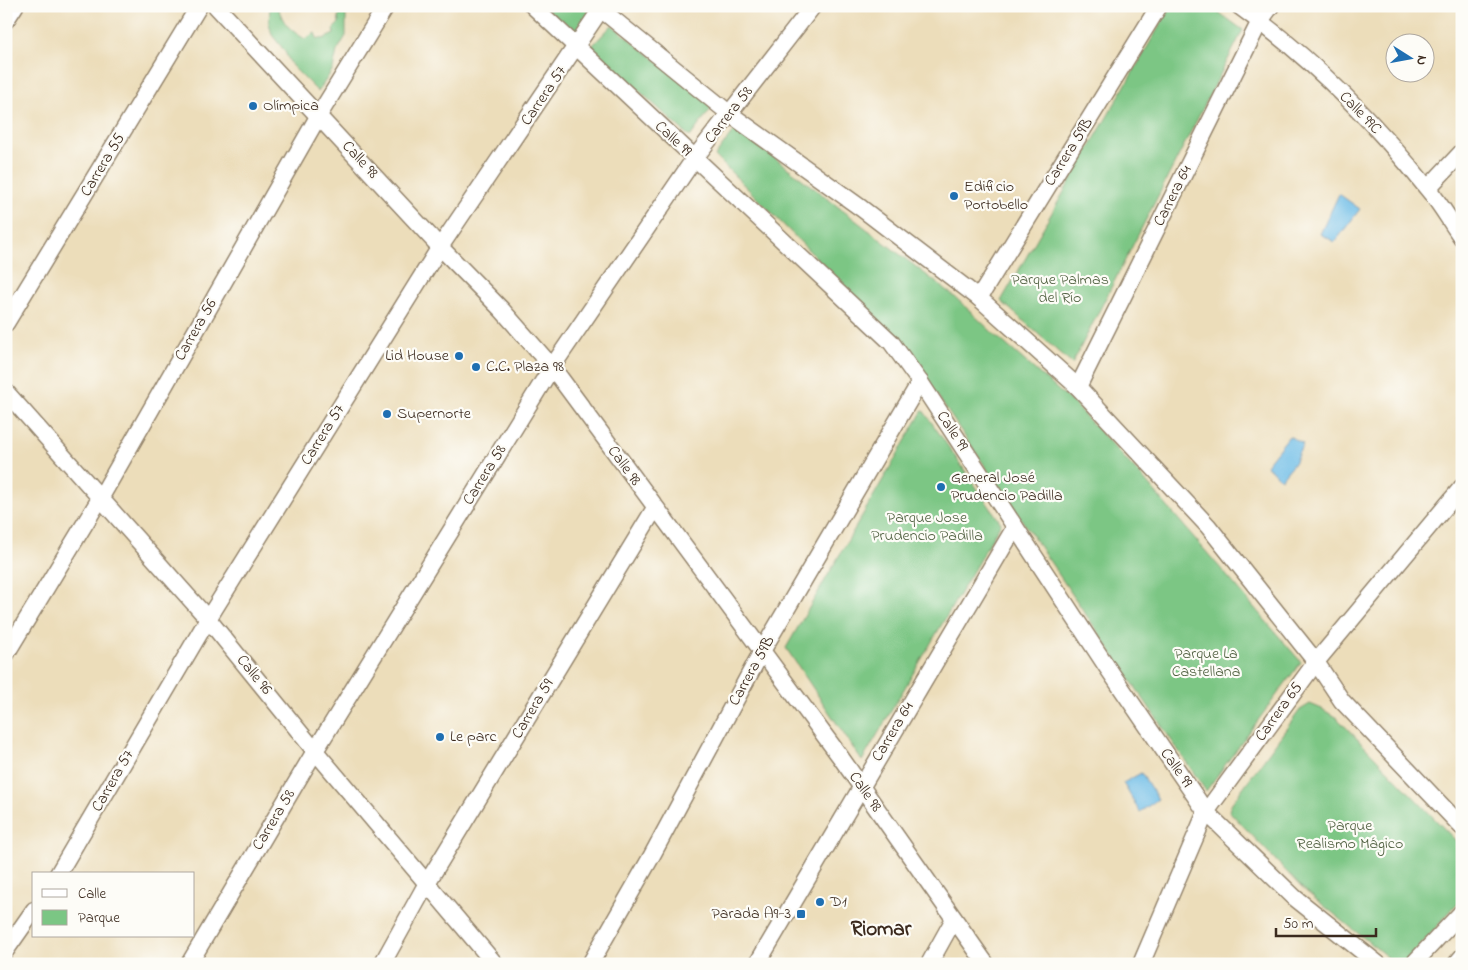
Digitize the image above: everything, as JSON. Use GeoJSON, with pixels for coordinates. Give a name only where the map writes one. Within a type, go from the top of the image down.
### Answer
{"type":"FeatureCollection","features":[{"type":"Feature","properties":{"kind":"street"},"geometry":{"type":"LineString","coordinates":[[6,20],[15,6]]}},
{"type":"Feature","properties":{"kind":"street","name":"Carrera 55"},"geometry":{"type":"LineString","coordinates":[[6,324],[199,6]]}},
{"type":"Feature","properties":{"kind":"street","name":"Calle 98"},"geometry":{"type":"LineString","coordinates":[[216,6],[440,247],[502,310],[552,367],[861,786],[986,964]]}},
{"type":"Feature","properties":{"kind":"street","name":"Carrera 56"},"geometry":{"type":"LineString","coordinates":[[6,654],[101,497],[319,115],[386,6]]}},
{"type":"Feature","properties":{"kind":"street","name":"Calle 99"},"geometry":{"type":"LineString","coordinates":[[533,6],[890,342],[920,382],[1107,667],[1206,812],[1295,898],[1378,964]]}},
{"type":"Feature","properties":{"kind":"street","name":"Carrera 58"},"geometry":{"type":"LineString","coordinates":[[189,964],[315,752],[552,367],[694,159],[813,6]]}},
{"type":"Feature","properties":{"kind":"street","name":"Carrera 59B"},"geometry":{"type":"LineString","coordinates":[[979,298],[1159,6]]}},
{"type":"Feature","properties":{"kind":"street","name":"Calle 99C"},"geometry":{"type":"LineString","coordinates":[[1239,6],[1317,70],[1366,117],[1428,188],[1462,238]]}},
{"type":"Feature","properties":{"kind":"street","name":"Carrera 64"},"geometry":{"type":"LineString","coordinates":[[1078,386],[1260,22],[1271,6]]}},
{"type":"Feature","properties":{"kind":"street"},"geometry":{"type":"LineString","coordinates":[[600,8],[730,114],[861,208],[979,298],[1078,386],[1208,526],[1316,662],[1342,701],[1462,827]]}},
{"type":"Feature","properties":{"kind":"street","name":"Carrera 57"},"geometry":{"type":"LineString","coordinates":[[59,872],[208,619],[440,247],[576,48],[600,8]]}},
{"type":"Feature","properties":{"kind":"street"},"geometry":{"type":"LineString","coordinates":[[1428,188],[1462,152]]}},
{"type":"Feature","properties":{"kind":"street","name":"Carrera 59B"},"geometry":{"type":"LineString","coordinates":[[590,964],[650,859],[762,650],[920,382]]}},
{"type":"Feature","properties":{"kind":"street","name":"Calle 96"},"geometry":{"type":"LineString","coordinates":[[6,392],[208,619],[315,752],[495,964]]}},
{"type":"Feature","properties":{"kind":"street","name":"Carrera 65"},"geometry":{"type":"LineString","coordinates":[[1141,964],[1206,812],[1316,662],[1462,487]]}},
{"type":"Feature","properties":{"kind":"street","name":"Carrera 59"},"geometry":{"type":"LineString","coordinates":[[382,964],[428,883],[655,508]]}},
{"type":"Feature","properties":{"kind":"street","name":"Carrera 64"},"geometry":{"type":"LineString","coordinates":[[756,964],[1015,527]]}},
{"type":"Feature","properties":{"kind":"street"},"geometry":{"type":"LineString","coordinates":[[1413,964],[1462,912]]}},
{"type":"Feature","properties":{"kind":"street"},"geometry":{"type":"LineString","coordinates":[[6,950],[32,913]]}},
{"type":"Feature","properties":{"kind":"street"},"geometry":{"type":"LineString","coordinates":[[929,964],[954,919]]}},
{"type":"Feature","properties":{"kind":"street"},"geometry":{"type":"LineString","coordinates":[[1456,964],[1462,957]]}},
{"type":"Feature","properties":{"kind":"green space"},"geometry":{"type":"Polygon","coordinates":[[[270,6],[278,6],[287,26],[305,39],[315,33],[317,38],[323,39],[334,34],[333,29],[339,23],[338,16],[343,11],[346,13],[346,36],[337,51],[333,69],[318,92],[292,66],[284,50],[272,35],[269,23],[270,6]]]}},
{"type":"Feature","properties":{"kind":"green space"},"geometry":{"type":"Polygon","coordinates":[[[544,6],[583,6],[590,13],[575,36],[544,6]]]}},
{"type":"Feature","properties":{"kind":"green space","name":"Parque Palmas del Río"},"geometry":{"type":"Polygon","coordinates":[[[1171,6],[1210,6],[1243,30],[1072,364],[1001,301],[1171,6]]]}},
{"type":"Feature","properties":{"kind":"green space"},"geometry":{"type":"Polygon","coordinates":[[[612,25],[713,106],[690,137],[591,47],[612,25]]]}},
{"type":"Feature","properties":{"kind":"green space","name":"Parque La Castellana"},"geometry":{"type":"Polygon","coordinates":[[[736,128],[955,297],[1074,404],[1142,477],[1301,662],[1206,791],[902,344],[715,156],[736,128]]]}},
{"type":"Feature","properties":{"kind":"green space","name":"Parque Jose Prudencio Padilla"},"geometry":{"type":"Polygon","coordinates":[[[923,410],[1001,523],[862,761],[786,648],[923,410]]]}},
{"type":"Feature","properties":{"kind":"green space","name":"Parque Realismo Mágico"},"geometry":{"type":"Polygon","coordinates":[[[1310,704],[1337,718],[1462,847],[1462,898],[1404,964],[1396,964],[1302,888],[1229,811],[1231,804],[1300,710],[1310,704]]]}},
{"type":"Feature","properties":{"kind":"water"},"geometry":{"type":"Polygon","coordinates":[[[1339,194],[1360,209],[1335,242],[1320,234],[1339,194]]]}},
{"type":"Feature","properties":{"kind":"water"},"geometry":{"type":"Polygon","coordinates":[[[1289,436],[1303,444],[1294,463],[1281,479],[1266,465],[1289,436]]]}},
{"type":"Feature","properties":{"kind":"water"},"geometry":{"type":"Polygon","coordinates":[[[1141,773],[1158,799],[1140,812],[1123,783],[1141,773]]]}},
{"type":"Feature","properties":{"kind":"place","name":"Olímpica"},"geometry":{"type":"Point","coordinates":[253,106]}},
{"type":"Feature","properties":{"kind":"place","name":"Edificio Portobello"},"geometry":{"type":"Point","coordinates":[954,196]}},
{"type":"Feature","properties":{"kind":"place","name":"Lid House"},"geometry":{"type":"Point","coordinates":[459,356]}},
{"type":"Feature","properties":{"kind":"place","name":"C.C. Plaza 98"},"geometry":{"type":"Point","coordinates":[476,367]}},
{"type":"Feature","properties":{"kind":"place","name":"Supernorte"},"geometry":{"type":"Point","coordinates":[387,414]}},
{"type":"Feature","properties":{"kind":"place","name":"General José Prudencio Padilla"},"geometry":{"type":"Point","coordinates":[941,487]}},
{"type":"Feature","properties":{"kind":"place","name":"Le parc"},"geometry":{"type":"Point","coordinates":[440,737]}},
{"type":"Feature","properties":{"kind":"place","name":"D1"},"geometry":{"type":"Point","coordinates":[820,902]}},
{"type":"Feature","properties":{"kind":"place","name":"Parada A9-3"},"geometry":{"type":"Point","coordinates":[801,914]}},
{"type":"Feature","properties":{"kind":"district","name":"Riomar"},"geometry":{"type":"Point","coordinates":[881,930]}}]}
